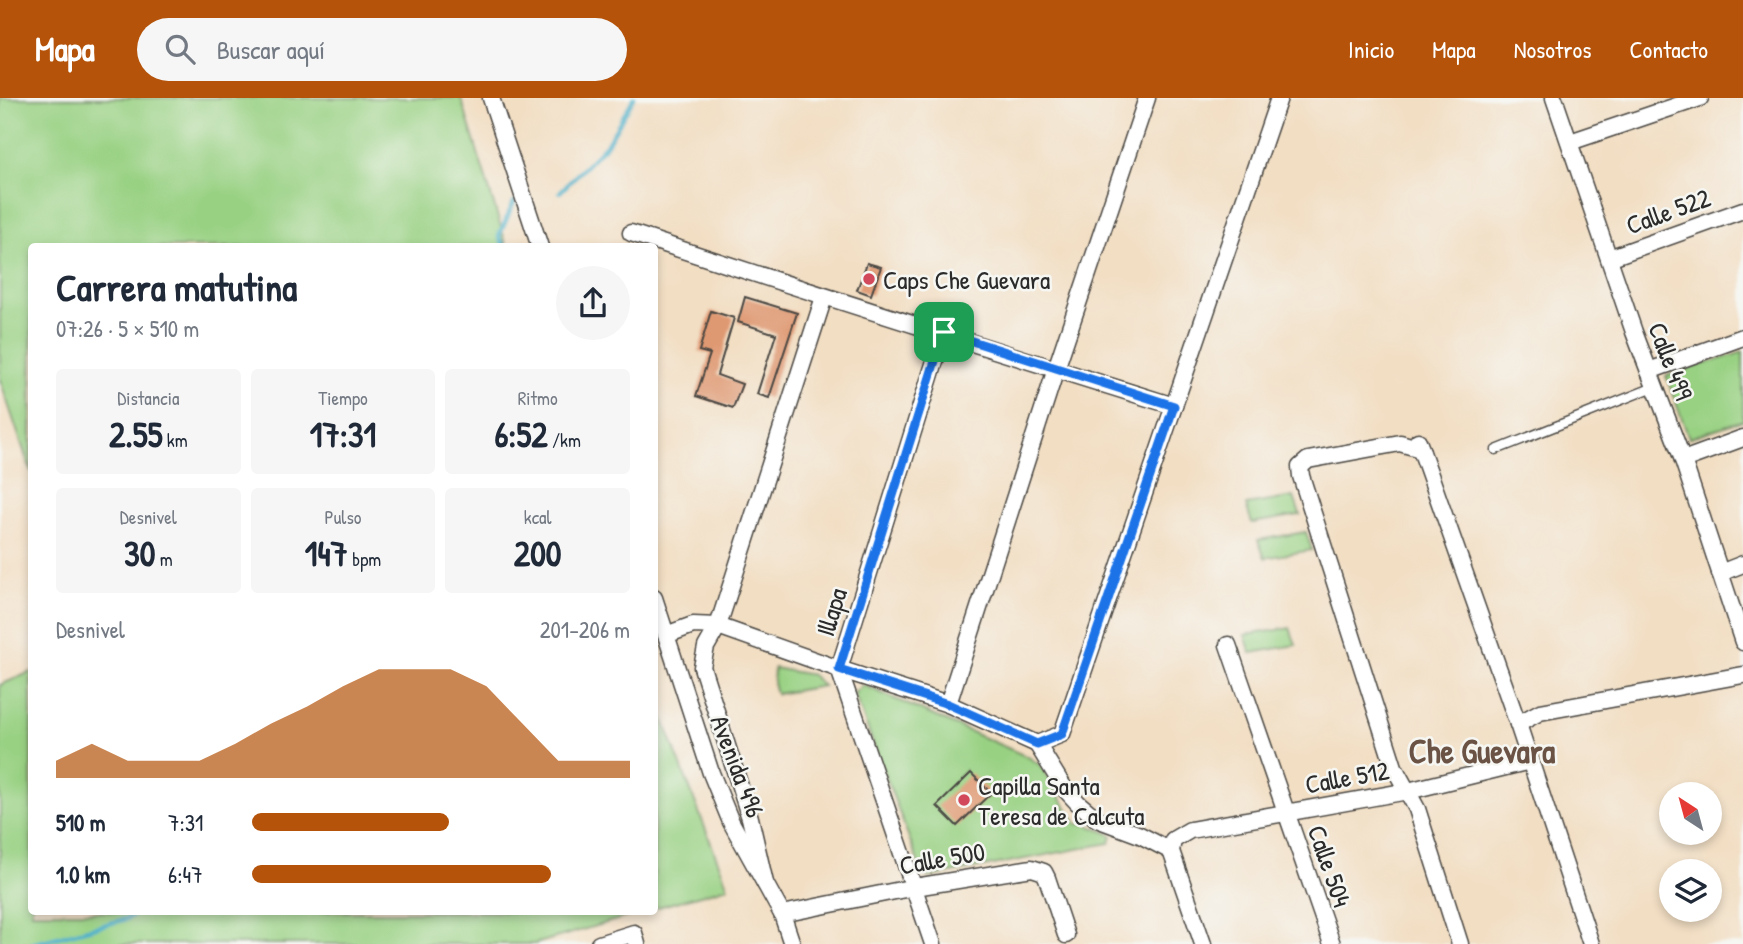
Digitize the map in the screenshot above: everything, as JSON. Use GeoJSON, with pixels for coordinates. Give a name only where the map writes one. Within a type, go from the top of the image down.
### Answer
{"type":"FeatureCollection","features":[{"type":"Feature","properties":{"kind":"street"},"geometry":{"type":"LineString","coordinates":[[491,98],[539,243]]}},
{"type":"Feature","properties":{"kind":"street"},"geometry":{"type":"LineString","coordinates":[[948,704],[1147,98]]}},
{"type":"Feature","properties":{"kind":"street"},"geometry":{"type":"LineString","coordinates":[[1037,744],[1062,734],[1279,98]]}},
{"type":"Feature","properties":{"kind":"street","name":"Calle 499"},"geometry":{"type":"LineString","coordinates":[[1554,98],[1654,387],[1683,460],[1743,642]]}},
{"type":"Feature","properties":{"kind":"street"},"geometry":{"type":"LineString","coordinates":[[1570,142],[1699,98]]}},
{"type":"Feature","properties":{"kind":"street","name":"Calle 522"},"geometry":{"type":"LineString","coordinates":[[1609,258],[1743,210]]}},
{"type":"Feature","properties":{"kind":"street"},"geometry":{"type":"LineString","coordinates":[[631,233],[824,297],[944,332],[1174,406]]}},
{"type":"Feature","properties":{"kind":"street"},"geometry":{"type":"LineString","coordinates":[[765,883],[750,818],[702,667],[706,647],[718,626],[824,297]]}},
{"type":"Feature","properties":{"kind":"street","name":"Illapa"},"geometry":{"type":"LineString","coordinates":[[933,944],[839,669],[944,332]]}},
{"type":"Feature","properties":{"kind":"street"},"geometry":{"type":"LineString","coordinates":[[1649,371],[1743,337]]}},
{"type":"Feature","properties":{"kind":"street"},"geometry":{"type":"LineString","coordinates":[[1683,460],[1743,438]]}},
{"type":"Feature","properties":{"kind":"street"},"geometry":{"type":"LineString","coordinates":[[1460,944],[1416,809],[1394,767],[1301,476],[1300,467],[1308,460],[1418,442],[1518,724],[1591,944]]}},
{"type":"Feature","properties":{"kind":"street"},"geometry":{"type":"LineString","coordinates":[[1720,573],[1743,564]]}},
{"type":"Feature","properties":{"kind":"street","name":"Avenida 496"},"geometry":{"type":"LineString","coordinates":[[658,610],[711,773],[731,822],[782,914],[792,944]]}},
{"type":"Feature","properties":{"kind":"street"},"geometry":{"type":"LineString","coordinates":[[666,635],[693,625],[718,626],[948,704],[1037,744],[1065,788],[1097,820],[1172,846],[1203,944]]}},
{"type":"Feature","properties":{"kind":"street","name":"Calle 504"},"geometry":{"type":"LineString","coordinates":[[1228,645],[1332,944]]}},
{"type":"Feature","properties":{"kind":"street"},"geometry":{"type":"LineString","coordinates":[[1518,724],[1540,712],[1743,675]]}},
{"type":"Feature","properties":{"kind":"street","name":"Calle 512"},"geometry":{"type":"LineString","coordinates":[[1172,846],[1190,830],[1408,791],[1530,761]]}},
{"type":"Feature","properties":{"kind":"street","name":"Calle 500"},"geometry":{"type":"LineString","coordinates":[[782,914],[915,887],[1032,868],[1044,872],[1066,935]]}},
{"type":"Feature","properties":{"kind":"street"},"geometry":{"type":"LineString","coordinates":[[599,944],[634,933],[638,944]]}},
{"type":"Feature","properties":{"kind":"lane"},"geometry":{"type":"LineString","coordinates":[[1496,450],[1654,387]]}},
{"type":"Feature","properties":{"kind":"green space"},"geometry":{"type":"Polygon","coordinates":[[[0,98],[461,98],[506,243],[28,243],[28,463],[0,380],[0,98]]]}},
{"type":"Feature","properties":{"kind":"green space"},"geometry":{"type":"Polygon","coordinates":[[[1743,352],[1743,420],[1689,438],[1666,376],[1743,352]]]}},
{"type":"Feature","properties":{"kind":"green space"},"geometry":{"type":"Polygon","coordinates":[[[1294,497],[1300,515],[1252,523],[1246,505],[1294,497]]]}},
{"type":"Feature","properties":{"kind":"green space"},"geometry":{"type":"Polygon","coordinates":[[[1306,532],[1312,550],[1265,558],[1258,540],[1306,532]]]}},
{"type":"Feature","properties":{"kind":"green space"},"geometry":{"type":"Polygon","coordinates":[[[1290,628],[1296,645],[1251,653],[1245,635],[1290,628]]]}},
{"type":"Feature","properties":{"kind":"green space"},"geometry":{"type":"Polygon","coordinates":[[[774,668],[812,675],[823,686],[776,694],[773,683],[774,668]]]}},
{"type":"Feature","properties":{"kind":"green space"},"geometry":{"type":"Polygon","coordinates":[[[28,673],[28,915],[633,915],[535,944],[0,944],[0,685],[28,673]]]}},
{"type":"Feature","properties":{"kind":"green space"},"geometry":{"type":"Polygon","coordinates":[[[863,685],[1028,757],[1040,765],[1077,824],[1086,824],[1112,835],[1110,843],[930,877],[923,875],[854,693],[863,685]]]}},
{"type":"Feature","properties":{"kind":"green space"},"geometry":{"type":"Polygon","coordinates":[[[658,706],[728,887],[658,907],[658,706]]]}},
{"type":"Feature","properties":{"kind":"building","name":"Caps Che Guevara"},"geometry":{"type":"Polygon","coordinates":[[[867,263],[881,267],[871,295],[857,290],[867,263]]]}},
{"type":"Feature","properties":{"kind":"building"},"geometry":{"type":"Polygon","coordinates":[[[745,297],[797,313],[769,398],[757,394],[776,334],[738,322],[745,297]]]}},
{"type":"Feature","properties":{"kind":"building"},"geometry":{"type":"Polygon","coordinates":[[[711,311],[734,318],[717,375],[742,384],[733,408],[696,396],[710,354],[699,351],[711,311]]]}},
{"type":"Feature","properties":{"kind":"building","name":"Capilla Santa Teresa de Calcuta"},"geometry":{"type":"Polygon","coordinates":[[[971,773],[991,793],[957,826],[937,806],[971,773]]]}},
{"type":"Feature","properties":{"kind":"waterway"},"geometry":{"type":"LineString","coordinates":[[560,192],[606,145],[634,98]]}},
{"type":"Feature","properties":{"kind":"waterway"},"geometry":{"type":"LineString","coordinates":[[502,243],[499,236],[514,202]]}},
{"type":"Feature","properties":{"kind":"waterway"},"geometry":{"type":"LineString","coordinates":[[32,944],[133,915]]}},
{"type":"Feature","properties":{"kind":"place","name":"Caps Che Guevara"},"geometry":{"type":"Point","coordinates":[869,279]}},
{"type":"Feature","properties":{"kind":"place","name":"Capilla Santa Teresa de Calcuta"},"geometry":{"type":"Point","coordinates":[964,800]}},
{"type":"Feature","properties":{"kind":"district","name":"Che Guevara"},"geometry":{"type":"Point","coordinates":[1482,751]}},
{"type":"Feature","properties":{"kind":"route"},"geometry":{"type":"LineString","coordinates":[[944,332],[1174,406],[1062,734],[1037,744],[948,704],[839,669],[944,332]]}}]}
